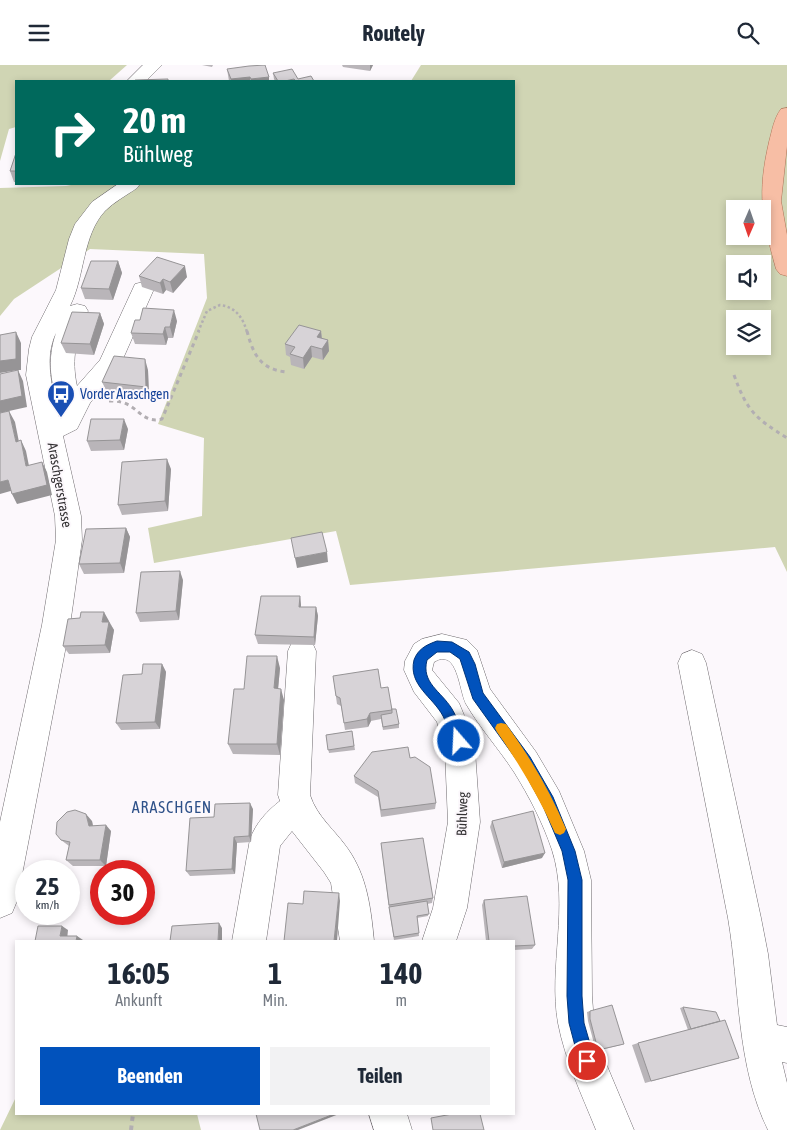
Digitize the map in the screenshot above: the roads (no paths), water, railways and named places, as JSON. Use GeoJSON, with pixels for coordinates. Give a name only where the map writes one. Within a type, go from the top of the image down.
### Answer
{"type":"FeatureCollection","features":[{"type":"Feature","properties":{"kind":"main road"},"geometry":{"type":"LineString","coordinates":[[787,113],[779,146],[772,201],[776,231],[787,269]]}},
{"type":"Feature","properties":{"kind":"street"},"geometry":{"type":"LineString","coordinates":[[137,80],[153,65]]}},
{"type":"Feature","properties":{"kind":"street","name":"Araschgerstrasse"},"geometry":{"type":"LineString","coordinates":[[0,901],[56,625],[69,540],[68,516],[38,375],[39,355],[43,337],[67,290],[79,239],[85,224],[100,206],[129,185]]}},
{"type":"Feature","properties":{"kind":"street"},"geometry":{"type":"LineString","coordinates":[[50,431],[66,425],[80,398],[110,364],[143,289]]}},
{"type":"Feature","properties":{"kind":"street"},"geometry":{"type":"LineString","coordinates":[[73,410],[66,394],[62,350],[71,323],[83,299]]}},
{"type":"Feature","properties":{"kind":"street","name":"Bühlweg"},"geometry":{"type":"LineString","coordinates":[[439,940],[450,907],[464,821],[460,751],[456,732],[448,713],[424,683],[418,670],[419,661],[424,653],[432,648],[442,646],[457,649],[467,659],[477,695],[525,762],[548,802],[568,851],[575,880],[574,996],[576,1023],[587,1061],[615,1130]]}},
{"type":"Feature","properties":{"kind":"street"},"geometry":{"type":"LineString","coordinates":[[302,651],[293,785],[297,808],[308,827],[336,860],[346,877],[351,894],[357,940]]}},
{"type":"Feature","properties":{"kind":"street"},"geometry":{"type":"LineString","coordinates":[[692,663],[723,809],[749,946],[774,1043],[769,1089],[787,1128]]}},
{"type":"Feature","properties":{"kind":"street"},"geometry":{"type":"LineString","coordinates":[[249,940],[266,839],[282,819],[297,808]]}},
{"type":"Feature","properties":{"kind":"street"},"geometry":{"type":"LineString","coordinates":[[388,1115],[393,1130]]}},
{"type":"Feature","properties":{"kind":"place","name":"Vorder Araschgen"},"geometry":{"type":"Point","coordinates":[61,418]}},
{"type":"Feature","properties":{"kind":"district","name":"ARASCHGEN"},"geometry":{"type":"Point","coordinates":[172,807]}}]}
